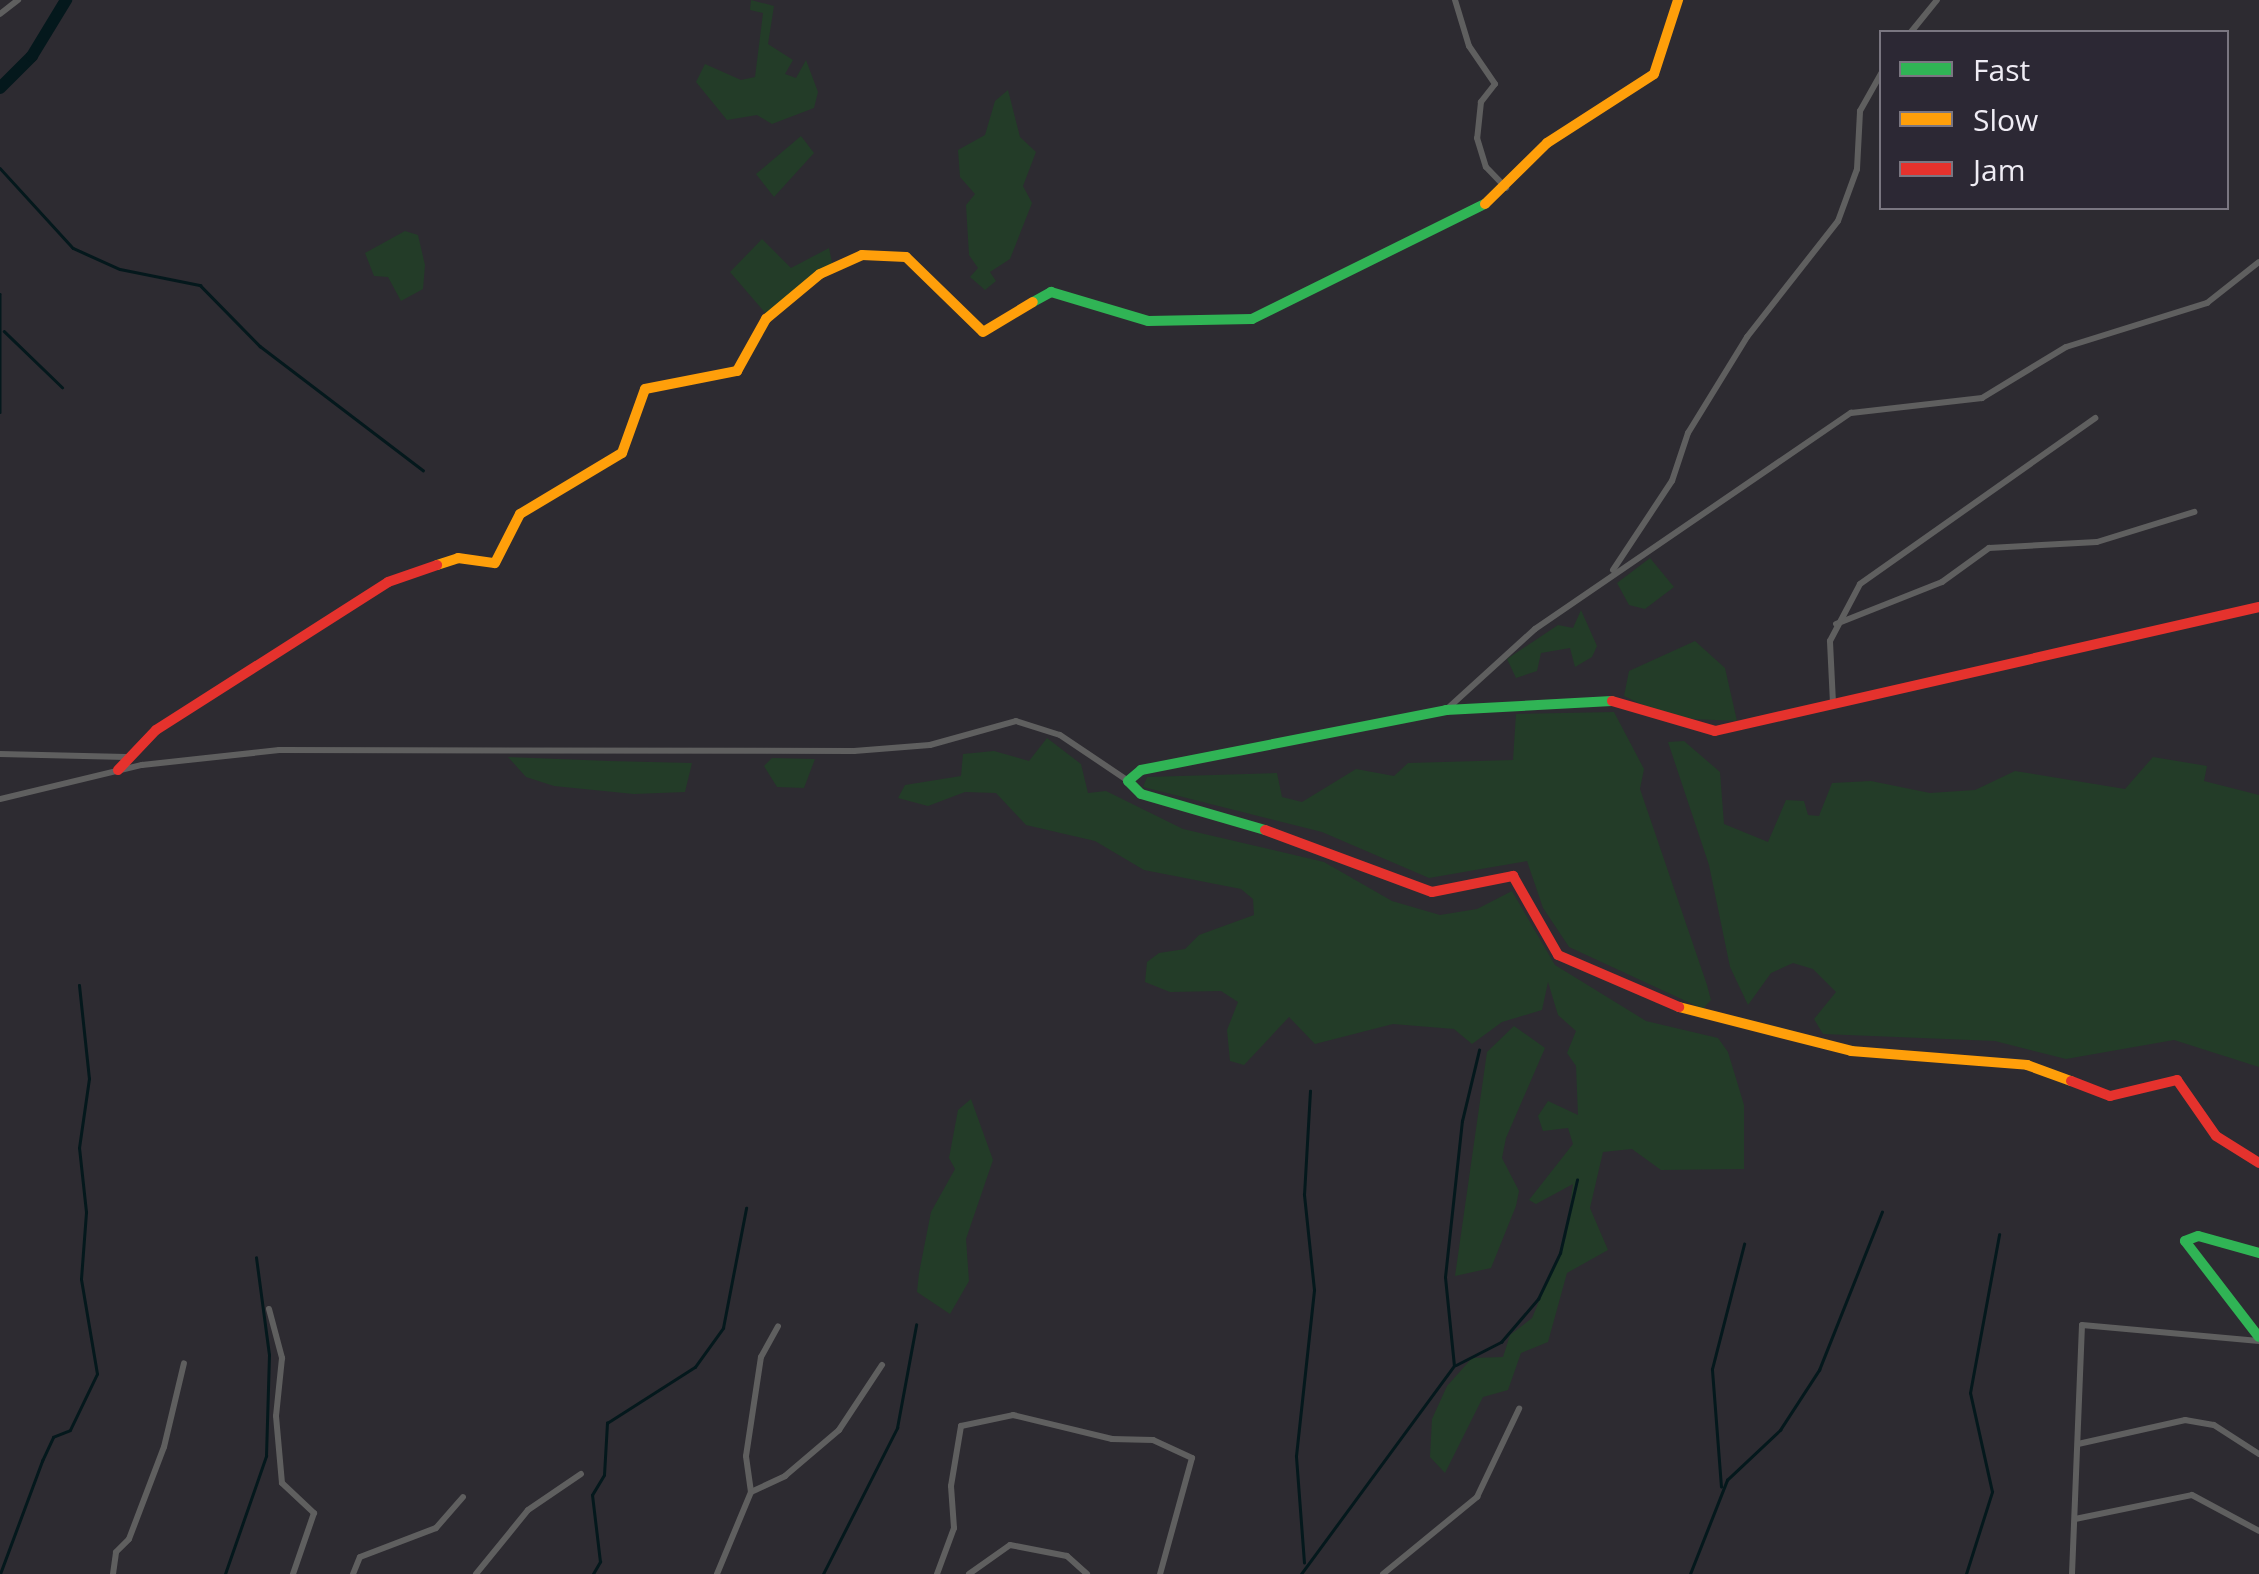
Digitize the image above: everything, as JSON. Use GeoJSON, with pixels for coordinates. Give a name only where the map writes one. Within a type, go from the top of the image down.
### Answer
{"type":"FeatureCollection","features":[{"type":"Feature","properties":{"kind":"main road"},"geometry":{"type":"LineString","coordinates":[[118,770],[126,757],[388,582],[458,558],[495,563],[520,514],[622,453],[645,389],[737,370],[766,319],[820,274],[862,255],[892,253],[919,264],[983,332],[1051,292],[1148,320],[1252,319],[1391,256],[1507,189],[1547,143],[1654,74],[1678,0]]}},
{"type":"Feature","properties":{"kind":"main road"},"geometry":{"type":"LineString","coordinates":[[2259,607],[1715,731],[1608,700],[1446,710],[1141,770],[1128,781],[1141,794],[1320,846],[1432,892],[1457,893],[1513,876],[1558,955],[1708,1019],[1850,1050],[2027,1065],[2110,1096],[2176,1080],[2216,1136],[2259,1163]]}},
{"type":"Feature","properties":{"kind":"main road"},"geometry":{"type":"LineString","coordinates":[[2259,1253],[2198,1236],[2185,1241],[2259,1339]]}},
{"type":"Feature","properties":{"kind":"street"},"geometry":{"type":"LineString","coordinates":[[0,14],[18,0]]}},
{"type":"Feature","properties":{"kind":"street"},"geometry":{"type":"LineString","coordinates":[[1455,0],[1469,46],[1495,84],[1481,102],[1477,138],[1486,167],[1507,189]]}},
{"type":"Feature","properties":{"kind":"street"},"geometry":{"type":"LineString","coordinates":[[1913,30],[1937,0]]}},
{"type":"Feature","properties":{"kind":"street"},"geometry":{"type":"LineString","coordinates":[[1610,576],[1746,337],[1838,221],[1857,169],[1860,111],[1879,77]]}},
{"type":"Feature","properties":{"kind":"street"},"geometry":{"type":"LineString","coordinates":[[1446,710],[1534,630],[1851,413],[1982,398],[2066,347],[2207,303],[2259,262]]}},
{"type":"Feature","properties":{"kind":"street"},"geometry":{"type":"LineString","coordinates":[[1833,703],[1827,663],[1836,624],[1884,560],[1986,500],[2021,464],[2095,418]]}},
{"type":"Feature","properties":{"kind":"street"},"geometry":{"type":"LineString","coordinates":[[1836,624],[1942,582],[1989,548],[2098,542],[2194,512]]}},
{"type":"Feature","properties":{"kind":"street"},"geometry":{"type":"LineString","coordinates":[[0,799],[118,770],[280,750],[854,751],[930,746],[1016,721],[1060,735],[1128,781]]}},
{"type":"Feature","properties":{"kind":"street"},"geometry":{"type":"LineString","coordinates":[[0,754],[126,757]]}},
{"type":"Feature","properties":{"kind":"street"},"geometry":{"type":"LineString","coordinates":[[269,1309],[282,1358],[276,1416],[282,1483],[314,1513],[293,1574]]}},
{"type":"Feature","properties":{"kind":"street"},"geometry":{"type":"LineString","coordinates":[[2072,1574],[2085,1324],[2259,1339]]}},
{"type":"Feature","properties":{"kind":"street"},"geometry":{"type":"LineString","coordinates":[[717,1574],[750,1492],[746,1456],[761,1357],[778,1326]]}},
{"type":"Feature","properties":{"kind":"street"},"geometry":{"type":"LineString","coordinates":[[114,1574],[116,1552],[129,1539],[164,1448],[184,1363]]}},
{"type":"Feature","properties":{"kind":"street"},"geometry":{"type":"LineString","coordinates":[[750,1492],[785,1476],[838,1430],[882,1365]]}},
{"type":"Feature","properties":{"kind":"street"},"geometry":{"type":"LineString","coordinates":[[1383,1574],[1476,1496],[1519,1409]]}},
{"type":"Feature","properties":{"kind":"street"},"geometry":{"type":"LineString","coordinates":[[936,1574],[954,1528],[950,1486],[962,1426],[1013,1414],[1112,1439],[1153,1440],[1192,1458],[1160,1574]]}},
{"type":"Feature","properties":{"kind":"street"},"geometry":{"type":"LineString","coordinates":[[2078,1444],[2185,1420],[2214,1425],[2259,1454]]}},
{"type":"Feature","properties":{"kind":"street"},"geometry":{"type":"LineString","coordinates":[[476,1574],[528,1510],[581,1474]]}},
{"type":"Feature","properties":{"kind":"street"},"geometry":{"type":"LineString","coordinates":[[2075,1519],[2192,1495],[2259,1531]]}},
{"type":"Feature","properties":{"kind":"street"},"geometry":{"type":"LineString","coordinates":[[353,1574],[360,1558],[435,1528],[463,1498]]}},
{"type":"Feature","properties":{"kind":"street"},"geometry":{"type":"LineString","coordinates":[[968,1574],[1010,1545],[1068,1556],[1087,1574]]}},
{"type":"Feature","properties":{"kind":"green space"},"geometry":{"type":"Polygon","coordinates":[[[751,0],[774,6],[768,44],[793,60],[785,74],[796,78],[806,60],[818,92],[814,108],[772,124],[757,115],[727,120],[696,82],[705,64],[741,80],[755,77],[763,13],[750,10],[751,0]]]}},
{"type":"Feature","properties":{"kind":"green space"},"geometry":{"type":"Polygon","coordinates":[[[1008,90],[1020,137],[1036,152],[1023,186],[1032,203],[1010,259],[990,272],[996,281],[985,290],[970,277],[978,268],[969,255],[966,205],[975,194],[960,177],[958,150],[985,135],[995,101],[1008,90]]]}},
{"type":"Feature","properties":{"kind":"green space"},"geometry":{"type":"Polygon","coordinates":[[[801,136],[814,153],[774,197],[756,174],[801,136]]]}},
{"type":"Feature","properties":{"kind":"green space"},"geometry":{"type":"Polygon","coordinates":[[[405,231],[418,235],[425,265],[423,289],[401,301],[388,277],[374,276],[365,253],[405,231]]]}},
{"type":"Feature","properties":{"kind":"green space"},"geometry":{"type":"Polygon","coordinates":[[[762,239],[791,268],[829,248],[833,267],[767,315],[730,272],[762,239]]]}},
{"type":"Feature","properties":{"kind":"green space"},"geometry":{"type":"Polygon","coordinates":[[[1650,558],[1674,587],[1645,609],[1629,605],[1617,583],[1650,558]]]}},
{"type":"Feature","properties":{"kind":"green space"},"geometry":{"type":"Polygon","coordinates":[[[1581,610],[1597,646],[1592,657],[1575,667],[1570,648],[1541,653],[1537,671],[1516,678],[1507,659],[1558,625],[1573,628],[1581,610]]]}},
{"type":"Feature","properties":{"kind":"green space"},"geometry":{"type":"Polygon","coordinates":[[[1695,641],[1725,668],[1737,721],[1670,718],[1624,696],[1629,671],[1695,641]]]}},
{"type":"Feature","properties":{"kind":"green space"},"geometry":{"type":"Polygon","coordinates":[[[1614,712],[1644,769],[1640,789],[1711,1000],[1703,1009],[1569,947],[1543,908],[1527,861],[1429,878],[1322,832],[1143,787],[1147,777],[1277,773],[1282,797],[1302,802],[1356,769],[1394,776],[1408,763],[1513,760],[1516,714],[1614,712]]]}},
{"type":"Feature","properties":{"kind":"green space"},"geometry":{"type":"Polygon","coordinates":[[[1047,738],[1081,764],[1088,793],[1106,791],[1183,829],[1324,862],[1392,901],[1440,915],[1477,909],[1512,891],[1555,965],[1646,1021],[1718,1038],[1728,1052],[1744,1105],[1744,1169],[1661,1170],[1632,1149],[1603,1152],[1590,1208],[1608,1250],[1567,1273],[1548,1342],[1521,1353],[1508,1390],[1483,1397],[1445,1473],[1430,1457],[1432,1419],[1447,1386],[1472,1358],[1503,1357],[1510,1335],[1532,1318],[1566,1237],[1573,1184],[1536,1204],[1529,1200],[1573,1144],[1568,1128],[1543,1131],[1538,1116],[1548,1101],[1578,1115],[1576,1066],[1567,1053],[1576,1031],[1558,1015],[1548,982],[1542,1010],[1502,1022],[1472,1044],[1454,1029],[1393,1024],[1315,1044],[1289,1017],[1244,1065],[1230,1061],[1227,1030],[1238,1002],[1221,991],[1170,992],[1145,982],[1147,962],[1159,953],[1185,949],[1199,935],[1254,915],[1253,899],[1241,889],[1144,870],[1095,841],[1026,825],[996,793],[965,792],[928,806],[898,798],[905,785],[961,776],[963,754],[994,751],[1029,761],[1047,738]]]}},
{"type":"Feature","properties":{"kind":"green space"},"geometry":{"type":"Polygon","coordinates":[[[1684,741],[1720,772],[1724,824],[1768,842],[1786,800],[1804,801],[1808,815],[1819,816],[1832,783],[1871,781],[1930,793],[1975,790],[2015,771],[2125,789],[2153,757],[2207,766],[2204,781],[2259,795],[2259,1067],[2174,1040],[2066,1059],[1995,1041],[1823,1034],[1814,1019],[1836,992],[1813,969],[1793,963],[1771,973],[1748,1005],[1730,967],[1709,865],[1668,742],[1684,741]]]}},
{"type":"Feature","properties":{"kind":"green space"},"geometry":{"type":"Polygon","coordinates":[[[508,757],[692,763],[685,792],[634,794],[554,786],[526,777],[508,757]]]}},
{"type":"Feature","properties":{"kind":"green space"},"geometry":{"type":"Polygon","coordinates":[[[772,758],[815,759],[804,788],[777,787],[764,766],[772,758]]]}},
{"type":"Feature","properties":{"kind":"green space"},"geometry":{"type":"Polygon","coordinates":[[[1514,1026],[1545,1048],[1506,1138],[1502,1158],[1519,1191],[1516,1206],[1491,1268],[1455,1276],[1487,1052],[1514,1026]]]}},
{"type":"Feature","properties":{"kind":"green space"},"geometry":{"type":"Polygon","coordinates":[[[971,1099],[993,1160],[966,1239],[969,1281],[950,1314],[917,1292],[931,1212],[955,1169],[949,1158],[958,1110],[971,1099]]]}},
{"type":"Feature","properties":{"kind":"waterway"},"geometry":{"type":"LineString","coordinates":[[0,88],[32,56],[66,0]]}},
{"type":"Feature","properties":{"kind":"waterway"},"geometry":{"type":"LineString","coordinates":[[0,168],[73,248],[120,269],[200,285],[260,346],[423,470]]}},
{"type":"Feature","properties":{"kind":"waterway"},"geometry":{"type":"LineString","coordinates":[[0,294],[0,412]]}},
{"type":"Feature","properties":{"kind":"waterway"},"geometry":{"type":"LineString","coordinates":[[4,331],[62,387]]}},
{"type":"Feature","properties":{"kind":"waterway"},"geometry":{"type":"LineString","coordinates":[[0,1574],[53,1437],[70,1430],[97,1374],[81,1279],[86,1212],[79,1148],[89,1079],[79,986]]}},
{"type":"Feature","properties":{"kind":"waterway"},"geometry":{"type":"LineString","coordinates":[[1301,1574],[1454,1366],[1445,1277],[1462,1121],[1479,1050]]}},
{"type":"Feature","properties":{"kind":"waterway"},"geometry":{"type":"LineString","coordinates":[[1304,1563],[1296,1456],[1314,1290],[1304,1195],[1310,1091]]}},
{"type":"Feature","properties":{"kind":"waterway"},"geometry":{"type":"LineString","coordinates":[[1456,1365],[1501,1342],[1538,1299],[1560,1253],[1577,1180]]}},
{"type":"Feature","properties":{"kind":"waterway"},"geometry":{"type":"LineString","coordinates":[[593,1574],[600,1562],[592,1495],[604,1475],[607,1423],[695,1367],[723,1328],[746,1208]]}},
{"type":"Feature","properties":{"kind":"waterway"},"geometry":{"type":"LineString","coordinates":[[1690,1574],[1727,1480],[1780,1430],[1819,1370],[1882,1212]]}},
{"type":"Feature","properties":{"kind":"waterway"},"geometry":{"type":"LineString","coordinates":[[1966,1574],[1992,1492],[1970,1393],[1999,1235]]}},
{"type":"Feature","properties":{"kind":"waterway"},"geometry":{"type":"LineString","coordinates":[[1721,1487],[1712,1369],[1744,1244]]}},
{"type":"Feature","properties":{"kind":"waterway"},"geometry":{"type":"LineString","coordinates":[[225,1574],[266,1456],[269,1355],[256,1258]]}},
{"type":"Feature","properties":{"kind":"waterway"},"geometry":{"type":"LineString","coordinates":[[823,1574],[897,1428],[916,1325]]}},
{"type":"Feature","properties":{"kind":"traffic: fast"},"geometry":{"type":"LineString","coordinates":[[1033,302],[1051,292],[1148,321],[1252,319],[1485,204]]}},
{"type":"Feature","properties":{"kind":"traffic: fast"},"geometry":{"type":"LineString","coordinates":[[1265,830],[1141,794],[1128,781],[1141,770],[1446,710],[1612,701]]}},
{"type":"Feature","properties":{"kind":"traffic: fast"},"geometry":{"type":"LineString","coordinates":[[2259,1253],[2198,1236],[2185,1241],[2259,1337]]}},
{"type":"Feature","properties":{"kind":"traffic: slow"},"geometry":{"type":"LineString","coordinates":[[1485,204],[1547,143],[1654,74],[1678,0]]}},
{"type":"Feature","properties":{"kind":"traffic: slow"},"geometry":{"type":"LineString","coordinates":[[437,565],[458,558],[495,563],[520,514],[622,453],[645,389],[737,371],[766,319],[820,274],[862,255],[906,257],[983,332],[1033,302]]}},
{"type":"Feature","properties":{"kind":"traffic: slow"},"geometry":{"type":"LineString","coordinates":[[1679,1007],[1851,1051],[2027,1065],[2071,1081]]}},
{"type":"Feature","properties":{"kind":"traffic: jam"},"geometry":{"type":"LineString","coordinates":[[118,770],[156,730],[388,582],[437,565]]}},
{"type":"Feature","properties":{"kind":"traffic: jam"},"geometry":{"type":"LineString","coordinates":[[1612,701],[1715,731],[2259,607]]}},
{"type":"Feature","properties":{"kind":"traffic: jam"},"geometry":{"type":"LineString","coordinates":[[1265,830],[1432,892],[1513,876],[1558,955],[1679,1007]]}},
{"type":"Feature","properties":{"kind":"traffic: jam"},"geometry":{"type":"LineString","coordinates":[[2071,1081],[2110,1096],[2177,1080],[2216,1136],[2259,1163]]}}]}
